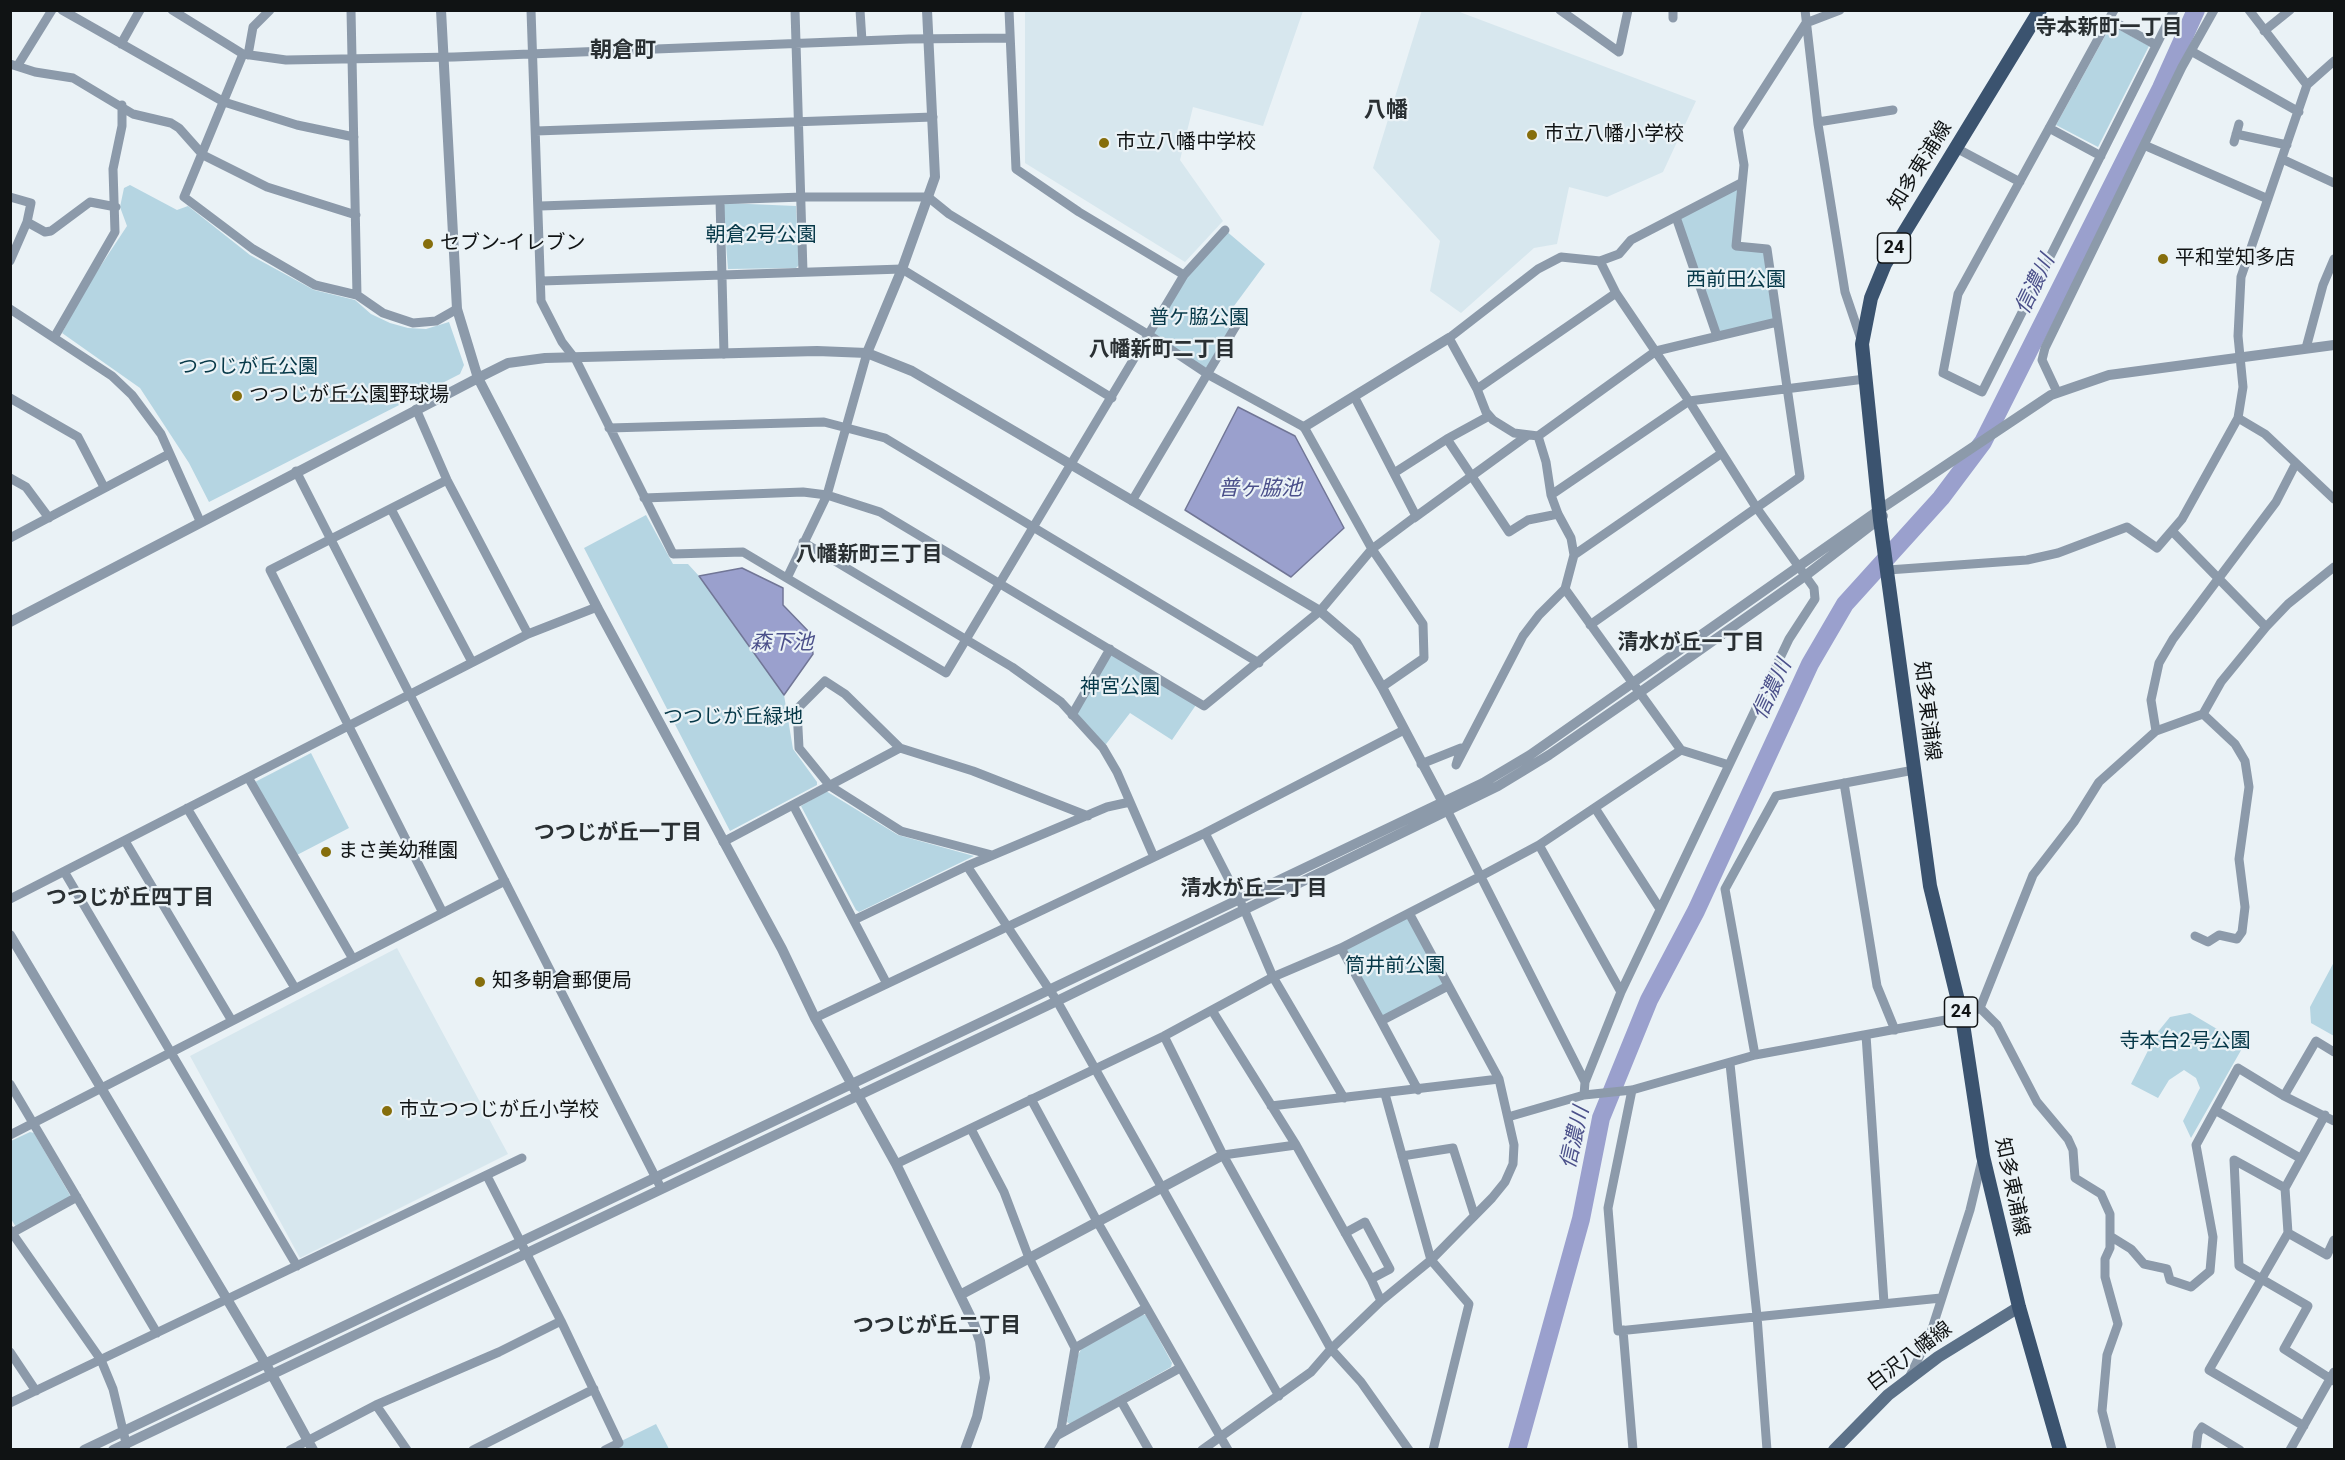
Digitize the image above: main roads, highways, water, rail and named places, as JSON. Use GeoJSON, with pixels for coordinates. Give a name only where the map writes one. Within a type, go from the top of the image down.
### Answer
{"type":"FeatureCollection","features":[{"type":"Feature","properties":{"kind":"main road","name":"知多東浦線"},"geometry":{"type":"LineString","coordinates":[[2040,10],[1885,264],[1871,298],[1862,344],[1880,515],[1930,886],[1962,1017],[1983,1156],[2019,1307],[2060,1449]]}},
{"type":"Feature","properties":{"kind":"main road","name":"白沢八幡線"},"geometry":{"type":"LineString","coordinates":[[1834,1449],[1888,1395],[1938,1356],[2019,1307]]}},
{"type":"Feature","properties":{"kind":"water","name":"普ヶ脇池"},"geometry":{"type":"Polygon","coordinates":[[[1238,407],[1295,436],[1344,528],[1291,577],[1185,510],[1238,407]]]}},
{"type":"Feature","properties":{"kind":"water","name":"森下池"},"geometry":{"type":"Polygon","coordinates":[[[742,568],[783,588],[783,605],[811,634],[813,654],[784,695],[699,576],[742,568]]]}},
{"type":"Feature","properties":{"kind":"waterway","name":"信濃川"},"geometry":{"type":"LineString","coordinates":[[1517,1450],[1581,1219],[1601,1118],[1649,1000],[1696,911],[1810,664],[1845,604],[1941,498],[1983,442],[2161,88],[2196,10]]}},
{"type":"Feature","properties":{"kind":"place","name":"市立八幡小学校"},"geometry":{"type":"Point","coordinates":[1532,135]}},
{"type":"Feature","properties":{"kind":"place","name":"市立八幡中学校"},"geometry":{"type":"Point","coordinates":[1104,143]}},
{"type":"Feature","properties":{"kind":"place","name":"セブン-イレブン"},"geometry":{"type":"Point","coordinates":[428,244]}},
{"type":"Feature","properties":{"kind":"place","name":"平和堂知多店"},"geometry":{"type":"Point","coordinates":[2163,259]}},
{"type":"Feature","properties":{"kind":"place","name":"つつじが丘公園野球場"},"geometry":{"type":"Point","coordinates":[237,396]}},
{"type":"Feature","properties":{"kind":"place","name":"まさ美幼稚園"},"geometry":{"type":"Point","coordinates":[326,852]}},
{"type":"Feature","properties":{"kind":"place","name":"知多朝倉郵便局"},"geometry":{"type":"Point","coordinates":[480,982]}},
{"type":"Feature","properties":{"kind":"place","name":"市立つつじが丘小学校"},"geometry":{"type":"Point","coordinates":[387,1111]}},
{"type":"Feature","properties":{"kind":"district","name":"寺本新町一丁目"},"geometry":{"type":"Point","coordinates":[2109,29]}},
{"type":"Feature","properties":{"kind":"district","name":"朝倉町"},"geometry":{"type":"Point","coordinates":[623,51]}},
{"type":"Feature","properties":{"kind":"district","name":"八幡"},"geometry":{"type":"Point","coordinates":[1386,111]}},
{"type":"Feature","properties":{"kind":"district","name":"八幡新町二丁目"},"geometry":{"type":"Point","coordinates":[1162,351]}},
{"type":"Feature","properties":{"kind":"district","name":"八幡新町三丁目"},"geometry":{"type":"Point","coordinates":[869,556]}},
{"type":"Feature","properties":{"kind":"district","name":"清水が丘一丁目"},"geometry":{"type":"Point","coordinates":[1691,644]}},
{"type":"Feature","properties":{"kind":"district","name":"つつじが丘一丁目"},"geometry":{"type":"Point","coordinates":[618,834]}},
{"type":"Feature","properties":{"kind":"district","name":"清水が丘二丁目"},"geometry":{"type":"Point","coordinates":[1254,890]}},
{"type":"Feature","properties":{"kind":"district","name":"つつじが丘四丁目"},"geometry":{"type":"Point","coordinates":[130,899]}},
{"type":"Feature","properties":{"kind":"district","name":"つつじが丘二丁目"},"geometry":{"type":"Point","coordinates":[937,1327]}},
{"type":"Feature","properties":{"kind":"park label","name":"朝倉2号公園"},"geometry":{"type":"Point","coordinates":[761,236]}},
{"type":"Feature","properties":{"kind":"park label","name":"西前田公園"},"geometry":{"type":"Point","coordinates":[1736,281]}},
{"type":"Feature","properties":{"kind":"park label","name":"普ケ脇公園"},"geometry":{"type":"Point","coordinates":[1199,319]}},
{"type":"Feature","properties":{"kind":"park label","name":"つつじが丘公園"},"geometry":{"type":"Point","coordinates":[248,368]}},
{"type":"Feature","properties":{"kind":"park label","name":"神宮公園"},"geometry":{"type":"Point","coordinates":[1120,688]}},
{"type":"Feature","properties":{"kind":"park label","name":"つつじが丘緑地"},"geometry":{"type":"Point","coordinates":[733,718]}},
{"type":"Feature","properties":{"kind":"park label","name":"筒井前公園"},"geometry":{"type":"Point","coordinates":[1395,967]}},
{"type":"Feature","properties":{"kind":"park label","name":"寺本台2号公園"},"geometry":{"type":"Point","coordinates":[2185,1042]}}]}
